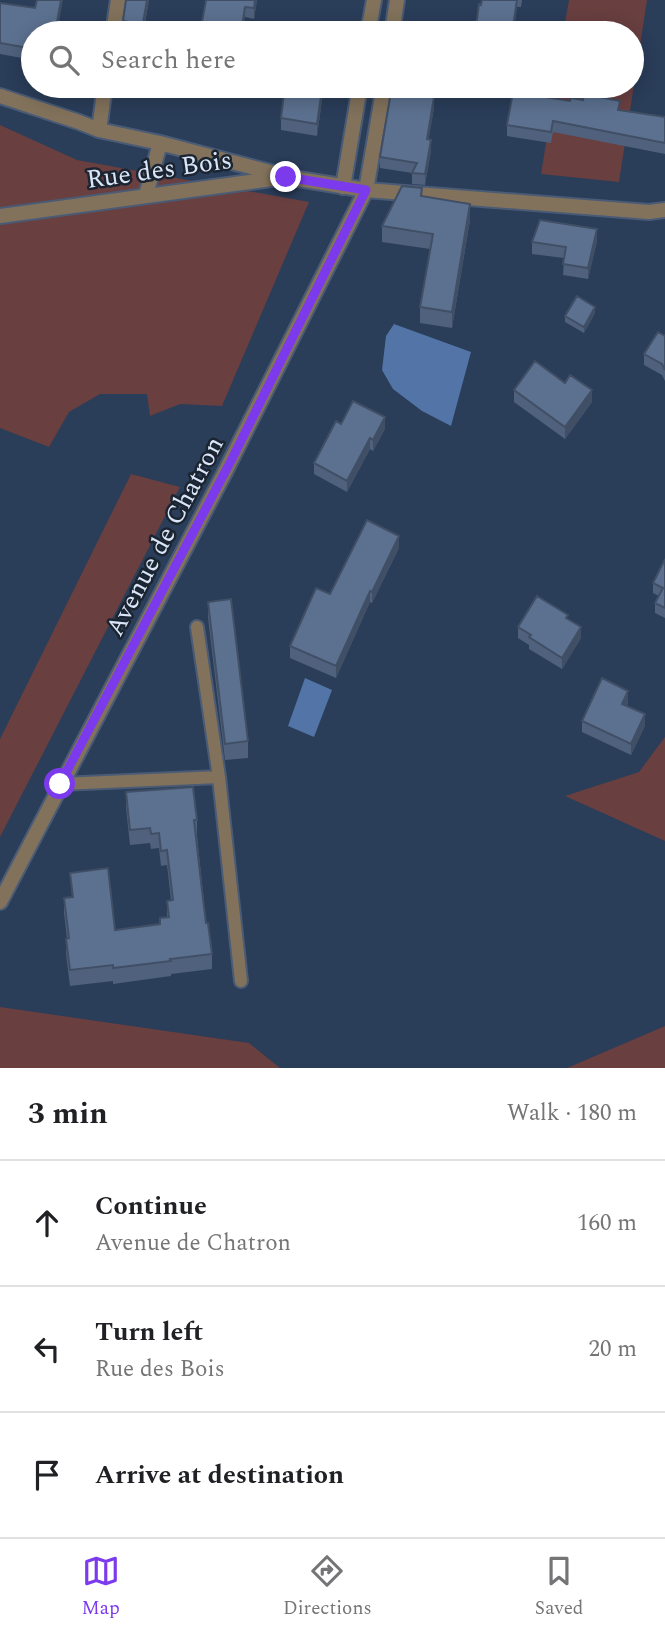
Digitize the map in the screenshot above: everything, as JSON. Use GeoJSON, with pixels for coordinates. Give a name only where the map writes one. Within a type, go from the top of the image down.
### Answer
{"type":"FeatureCollection","features":[{"type":"Feature","properties":{"kind":"street"},"geometry":{"type":"LineString","coordinates":[[115,21],[118,0]]}},
{"type":"Feature","properties":{"kind":"street"},"geometry":{"type":"LineString","coordinates":[[370,21],[374,0]]}},
{"type":"Feature","properties":{"kind":"street"},"geometry":{"type":"LineString","coordinates":[[394,21],[397,0]]}},
{"type":"Feature","properties":{"kind":"street"},"geometry":{"type":"LineString","coordinates":[[0,96],[99,130],[160,143],[286,177]]}},
{"type":"Feature","properties":{"kind":"street"},"geometry":{"type":"LineString","coordinates":[[99,130],[103,98]]}},
{"type":"Feature","properties":{"kind":"street"},"geometry":{"type":"LineString","coordinates":[[343,187],[358,98]]}},
{"type":"Feature","properties":{"kind":"street","name":"Avenue de Chatron"},"geometry":{"type":"LineString","coordinates":[[0,902],[228,466],[366,190],[382,98]]}},
{"type":"Feature","properties":{"kind":"street"},"geometry":{"type":"LineString","coordinates":[[146,195],[160,143]]}},
{"type":"Feature","properties":{"kind":"street","name":"Rue des Bois"},"geometry":{"type":"LineString","coordinates":[[0,216],[286,177],[366,190],[649,212],[665,210]]}},
{"type":"Feature","properties":{"kind":"lane"},"geometry":{"type":"LineString","coordinates":[[197,627],[219,777],[241,981]]}},
{"type":"Feature","properties":{"kind":"lane"},"geometry":{"type":"LineString","coordinates":[[60,784],[219,777]]}},
{"type":"Feature","properties":{"kind":"shaded area"},"geometry":{"type":"Polygon","coordinates":[[[569,0],[647,0],[644,21],[565,21],[569,0]]]}},
{"type":"Feature","properties":{"kind":"shaded area"},"geometry":{"type":"Polygon","coordinates":[[[553,98],[632,98],[619,182],[541,174],[553,98]]]}},
{"type":"Feature","properties":{"kind":"shaded area"},"geometry":{"type":"Polygon","coordinates":[[[0,125],[77,160],[309,202],[222,406],[180,404],[150,416],[147,394],[100,394],[69,412],[49,447],[0,428],[0,125]]]}},
{"type":"Feature","properties":{"kind":"shaded area"},"geometry":{"type":"Polygon","coordinates":[[[131,474],[180,487],[0,837],[0,739],[131,474]]]}},
{"type":"Feature","properties":{"kind":"shaded area"},"geometry":{"type":"Polygon","coordinates":[[[665,737],[665,841],[565,796],[639,772],[665,737]]]}},
{"type":"Feature","properties":{"kind":"shaded area"},"geometry":{"type":"Polygon","coordinates":[[[0,1007],[249,1043],[280,1068],[0,1068],[0,1007]]]}},
{"type":"Feature","properties":{"kind":"shaded area"},"geometry":{"type":"Polygon","coordinates":[[[665,1026],[665,1068],[567,1068],[665,1026]]]}},
{"type":"Feature","properties":{"kind":"water"},"geometry":{"type":"Polygon","coordinates":[[[394,324],[471,352],[451,426],[422,411],[393,389],[382,370],[386,336],[394,324]]]}},
{"type":"Feature","properties":{"kind":"water"},"geometry":{"type":"Polygon","coordinates":[[[305,678],[332,690],[314,737],[288,726],[305,678]]]}},
{"type":"Feature","properties":{"kind":"building"},"geometry":{"type":"Polygon","coordinates":[[[37,0],[61,0],[57,21],[21,21],[21,47],[0,43],[0,3],[35,8],[37,0]]]}},
{"type":"Feature","properties":{"kind":"building"},"geometry":{"type":"Polygon","coordinates":[[[126,0],[147,0],[143,21],[123,21],[126,0]]]}},
{"type":"Feature","properties":{"kind":"building"},"geometry":{"type":"Polygon","coordinates":[[[206,0],[255,0],[254,8],[245,7],[243,21],[202,21],[206,0]]]}},
{"type":"Feature","properties":{"kind":"building"},"geometry":{"type":"Polygon","coordinates":[[[482,0],[517,0],[514,21],[477,21],[479,4],[481,5],[482,0]]]}},
{"type":"Feature","properties":{"kind":"building"},"geometry":{"type":"Polygon","coordinates":[[[284,98],[321,98],[317,124],[281,118],[284,98]]]}},
{"type":"Feature","properties":{"kind":"building"},"geometry":{"type":"Polygon","coordinates":[[[390,98],[434,98],[425,174],[412,173],[417,163],[380,157],[390,98]]]}},
{"type":"Feature","properties":{"kind":"building"},"geometry":{"type":"Polygon","coordinates":[[[512,98],[570,101],[571,98],[605,98],[620,101],[618,110],[665,117],[665,143],[553,121],[551,132],[507,125],[512,98]]]}},
{"type":"Feature","properties":{"kind":"building"},"geometry":{"type":"Polygon","coordinates":[[[402,186],[422,188],[421,196],[470,204],[452,312],[420,307],[433,234],[382,226],[402,186]]]}},
{"type":"Feature","properties":{"kind":"building"},"geometry":{"type":"Polygon","coordinates":[[[540,220],[597,229],[588,268],[563,264],[566,247],[532,242],[540,220]]]}},
{"type":"Feature","properties":{"kind":"building"},"geometry":{"type":"Polygon","coordinates":[[[577,296],[595,307],[584,327],[565,316],[577,296]]]}},
{"type":"Feature","properties":{"kind":"building"},"geometry":{"type":"Polygon","coordinates":[[[658,332],[665,336],[665,370],[662,364],[644,354],[658,332]]]}},
{"type":"Feature","properties":{"kind":"building"},"geometry":{"type":"Polygon","coordinates":[[[535,361],[565,383],[570,375],[592,390],[565,427],[514,390],[535,361]]]}},
{"type":"Feature","properties":{"kind":"building"},"geometry":{"type":"Polygon","coordinates":[[[353,401],[385,417],[373,440],[370,438],[347,481],[314,463],[336,421],[341,424],[353,401]]]}},
{"type":"Feature","properties":{"kind":"building"},"geometry":{"type":"Polygon","coordinates":[[[367,520],[399,536],[372,592],[370,591],[336,666],[290,646],[316,588],[330,594],[367,520]]]}},
{"type":"Feature","properties":{"kind":"building"},"geometry":{"type":"Polygon","coordinates":[[[665,559],[665,608],[655,603],[663,588],[653,583],[665,559]]]}},
{"type":"Feature","properties":{"kind":"building"},"geometry":{"type":"Polygon","coordinates":[[[537,596],[568,615],[566,618],[581,627],[562,658],[518,627],[537,596]]]}},
{"type":"Feature","properties":{"kind":"building"},"geometry":{"type":"Polygon","coordinates":[[[231,599],[248,741],[225,744],[208,602],[231,599]]]}},
{"type":"Feature","properties":{"kind":"building"},"geometry":{"type":"Polygon","coordinates":[[[602,678],[628,691],[622,704],[645,714],[631,744],[582,721],[602,678]]]}},
{"type":"Feature","properties":{"kind":"building"},"geometry":{"type":"Polygon","coordinates":[[[193,787],[201,882],[212,954],[113,968],[113,965],[70,970],[64,898],[73,897],[70,873],[108,868],[115,930],[160,924],[160,918],[169,917],[167,901],[173,900],[167,850],[161,851],[159,833],[151,834],[150,828],[130,830],[126,792],[193,787]]]}},
{"type":"Feature","properties":{"kind":"route"},"geometry":{"type":"LineString","coordinates":[[60,784],[232,459],[366,190],[286,177]]}}]}
